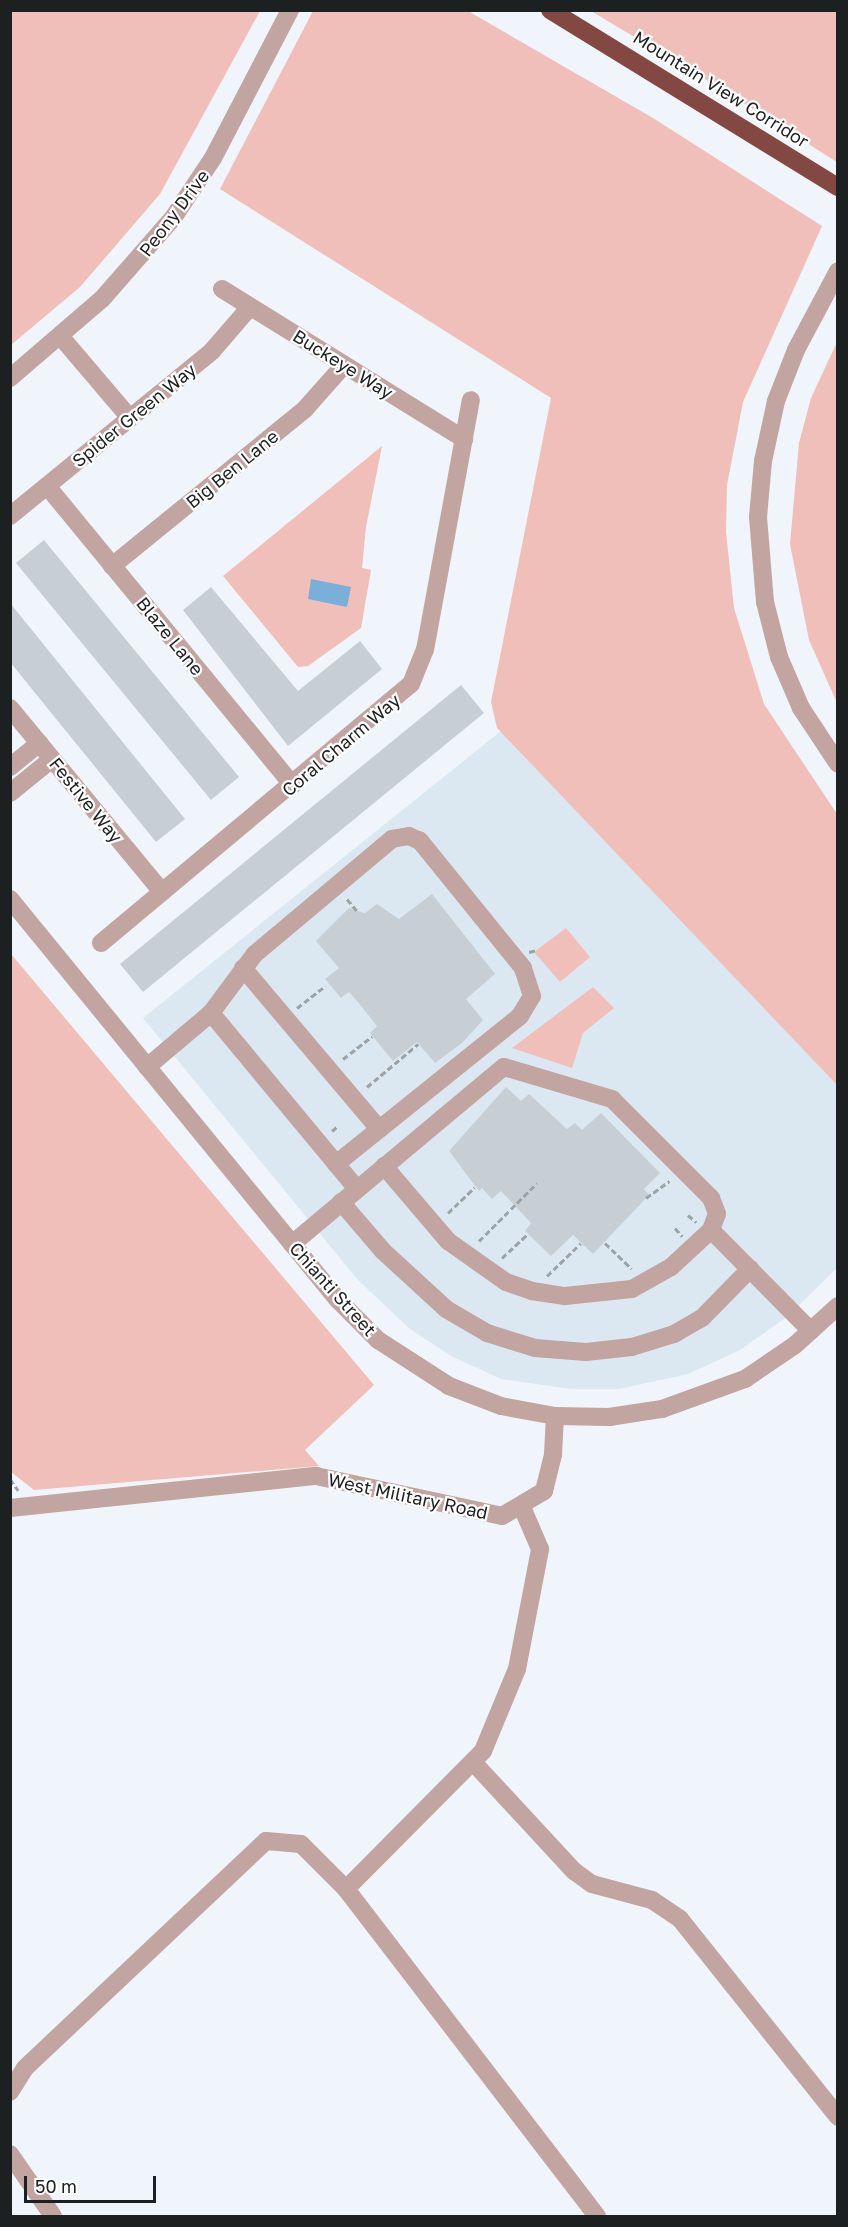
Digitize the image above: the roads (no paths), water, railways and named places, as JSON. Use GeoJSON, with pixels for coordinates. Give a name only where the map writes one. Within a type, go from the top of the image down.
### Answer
{"type":"FeatureCollection","features":[{"type":"Feature","properties":{"kind":"highway","name":"Mountain View Corridor"},"geometry":{"type":"LineString","coordinates":[[550,10],[837,187]]}},
{"type":"Feature","properties":{"kind":"street","name":"Peony Drive"},"geometry":{"type":"LineString","coordinates":[[10,378],[61,337],[126,274],[195,188],[290,10]]}},
{"type":"Feature","properties":{"kind":"street"},"geometry":{"type":"LineString","coordinates":[[837,271],[799,342],[776,401],[758,518],[765,602],[779,657],[801,708],[837,764]]}},
{"type":"Feature","properties":{"kind":"street","name":"Buckeye Way"},"geometry":{"type":"LineString","coordinates":[[222,289],[464,439]]}},
{"type":"Feature","properties":{"kind":"street","name":"Spider Green Way"},"geometry":{"type":"LineString","coordinates":[[10,516],[223,341],[250,307]]}},
{"type":"Feature","properties":{"kind":"street"},"geometry":{"type":"LineString","coordinates":[[61,337],[130,418]]}},
{"type":"Feature","properties":{"kind":"street","name":"Big Ben Lane"},"geometry":{"type":"LineString","coordinates":[[112,566],[305,409],[344,365]]}},
{"type":"Feature","properties":{"kind":"street","name":"Coral Charm Way"},"geometry":{"type":"LineString","coordinates":[[101,943],[397,701],[417,674],[471,400]]}},
{"type":"Feature","properties":{"kind":"street","name":"Blaze Lane"},"geometry":{"type":"LineString","coordinates":[[47,486],[293,785]]}},
{"type":"Feature","properties":{"kind":"street","name":"Festive Way"},"geometry":{"type":"LineString","coordinates":[[10,708],[162,892]]}},
{"type":"Feature","properties":{"kind":"street"},"geometry":{"type":"LineString","coordinates":[[10,767],[40,743]]}},
{"type":"Feature","properties":{"kind":"street"},"geometry":{"type":"LineString","coordinates":[[10,793],[52,759]]}},
{"type":"Feature","properties":{"kind":"street"},"geometry":{"type":"LineString","coordinates":[[147,1067],[211,1013],[243,968],[392,839],[402,835],[420,841],[523,968],[532,996],[520,1016],[336,1164]]}},
{"type":"Feature","properties":{"kind":"street","name":"Chianti Street"},"geometry":{"type":"LineString","coordinates":[[10,899],[357,1321],[400,1358],[475,1397],[555,1416],[636,1414],[689,1402],[745,1378],[811,1332],[837,1306]]}},
{"type":"Feature","properties":{"kind":"street"},"geometry":{"type":"LineString","coordinates":[[243,968],[379,1129]]}},
{"type":"Feature","properties":{"kind":"street"},"geometry":{"type":"LineString","coordinates":[[211,1013],[357,1189]]}},
{"type":"Feature","properties":{"kind":"street"},"geometry":{"type":"LineString","coordinates":[[292,1244],[384,1166],[504,1067],[612,1100],[711,1198],[717,1214],[711,1230],[671,1267],[632,1289],[565,1296],[532,1291],[506,1282],[448,1241],[384,1166]]}},
{"type":"Feature","properties":{"kind":"street"},"geometry":{"type":"LineString","coordinates":[[341,1202],[383,1251],[446,1309],[487,1333],[535,1348],[586,1352],[632,1347],[674,1334],[702,1318],[750,1269]]}},
{"type":"Feature","properties":{"kind":"street"},"geometry":{"type":"LineString","coordinates":[[711,1230],[811,1332]]}},
{"type":"Feature","properties":{"kind":"street","name":"West Military Road"},"geometry":{"type":"LineString","coordinates":[[10,1508],[306,1476],[353,1480],[502,1516],[522,1507],[544,1491],[553,1454],[555,1416]]}},
{"type":"Feature","properties":{"kind":"street"},"geometry":{"type":"LineString","coordinates":[[346,1889],[473,1762],[498,1727],[517,1669],[540,1549],[522,1507]]}},
{"type":"Feature","properties":{"kind":"street"},"geometry":{"type":"LineString","coordinates":[[473,1762],[574,1871],[592,1884],[652,1900],[680,1919],[837,2117]]}},
{"type":"Feature","properties":{"kind":"street"},"geometry":{"type":"LineString","coordinates":[[10,2092],[25,2068],[266,1841],[301,1844],[346,1889],[597,2217]]}},
{"type":"Feature","properties":{"kind":"street"},"geometry":{"type":"LineString","coordinates":[[10,2154],[53,2217]]}},
{"type":"Feature","properties":{"kind":"water"},"geometry":{"type":"Polygon","coordinates":[[[311,579],[351,587],[347,607],[308,599],[311,579]]]}}]}
